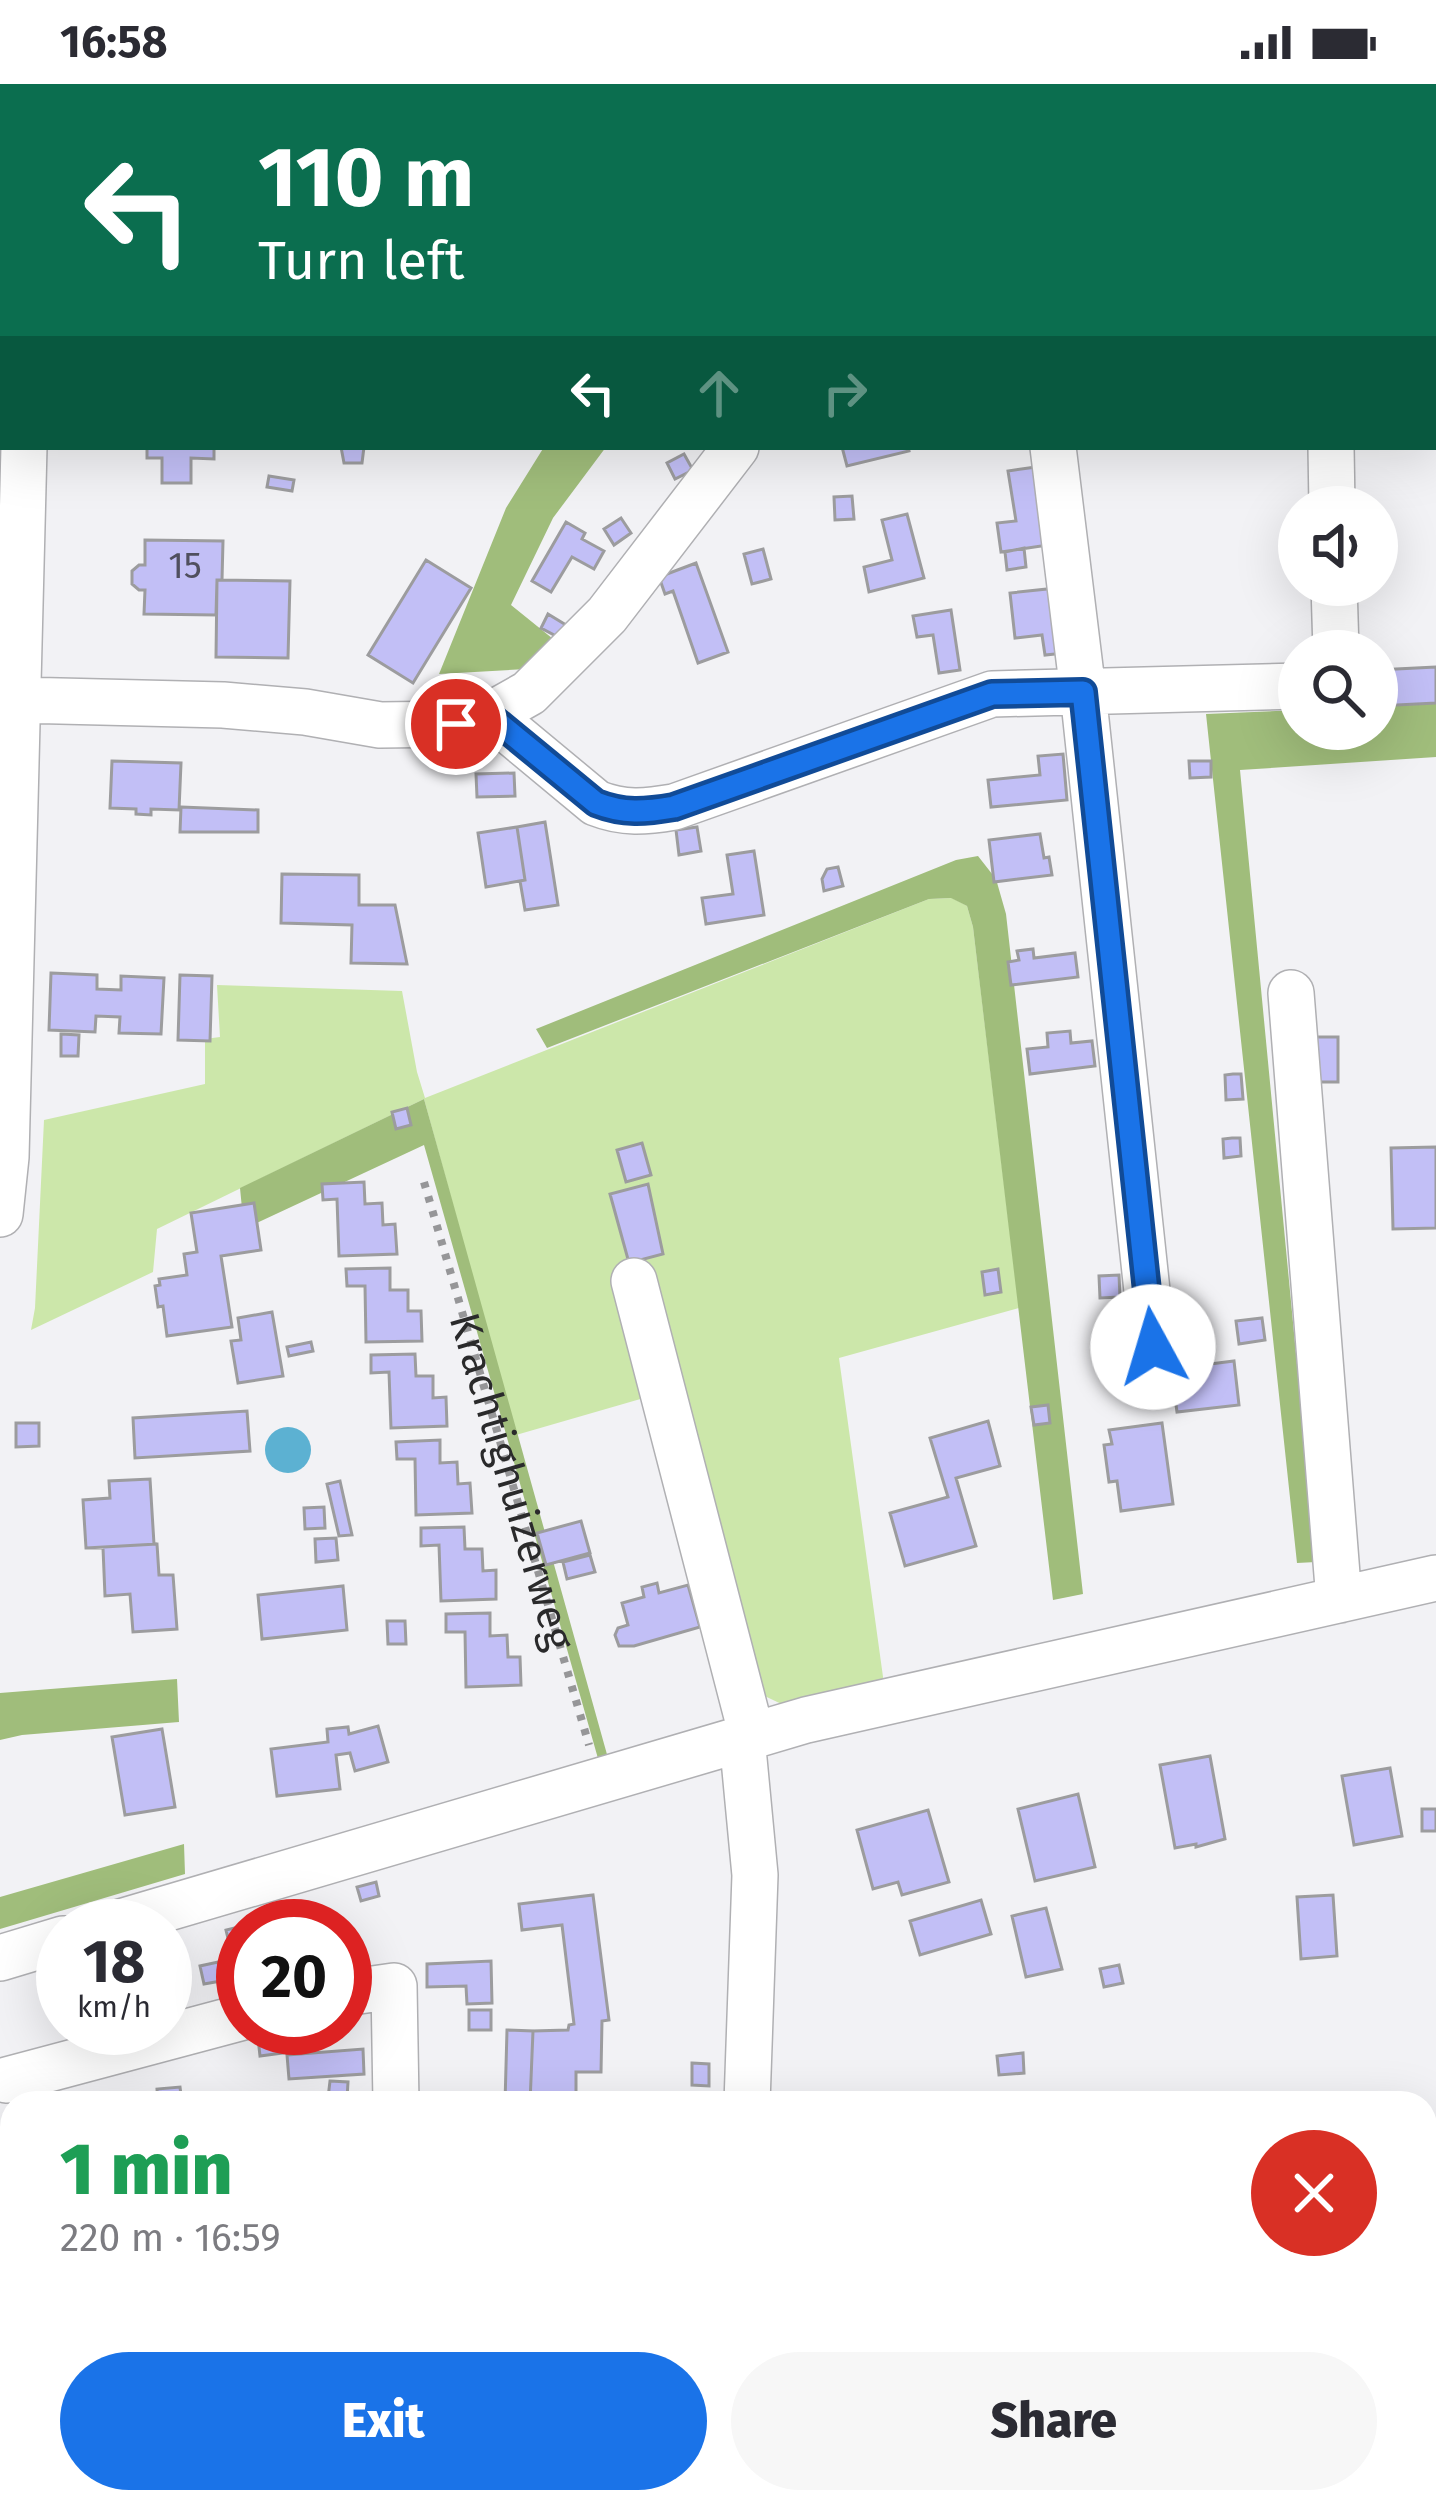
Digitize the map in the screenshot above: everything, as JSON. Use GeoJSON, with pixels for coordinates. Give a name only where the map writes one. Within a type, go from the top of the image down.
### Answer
{"type":"FeatureCollection","features":[{"type":"Feature","properties":{"kind":"street"},"geometry":{"type":"LineString","coordinates":[[0,1214],[6,1157],[24,450]]}},
{"type":"Feature","properties":{"kind":"street"},"geometry":{"type":"LineString","coordinates":[[19,700],[223,705],[380,725],[456,724],[490,716],[530,693],[607,615],[734,450]]}},
{"type":"Feature","properties":{"kind":"street"},"geometry":{"type":"LineString","coordinates":[[1053,450],[1153,1347]]}},
{"type":"Feature","properties":{"kind":"street"},"geometry":{"type":"LineString","coordinates":[[1331,450],[1332,486]]}},
{"type":"Feature","properties":{"kind":"street"},"geometry":{"type":"LineString","coordinates":[[490,716],[596,803],[644,813],[674,807],[992,694],[1278,687]]}},
{"type":"Feature","properties":{"kind":"street"},"geometry":{"type":"LineString","coordinates":[[1291,993],[1339,1600]]}},
{"type":"Feature","properties":{"kind":"street"},"geometry":{"type":"LineString","coordinates":[[634,1281],[747,1737],[755,1875],[747,2091]]}},
{"type":"Feature","properties":{"kind":"street"},"geometry":{"type":"LineString","coordinates":[[192,1901],[806,1720],[1436,1578]]}},
{"type":"Feature","properties":{"kind":"street"},"geometry":{"type":"LineString","coordinates":[[0,1958],[36,1947]]}},
{"type":"Feature","properties":{"kind":"street"},"geometry":{"type":"LineString","coordinates":[[372,1989],[394,1986],[396,2091]]}},
{"type":"Feature","properties":{"kind":"street"},"geometry":{"type":"LineString","coordinates":[[7,2080],[216,2024]]}},
{"type":"Feature","properties":{"kind":"path","name":"Krachtighuizerweg"},"geometry":{"type":"LineString","coordinates":[[424,1182],[600,1780]]}},
{"type":"Feature","properties":{"kind":"green space"},"geometry":{"type":"Polygon","coordinates":[[[542,450],[604,450],[553,518],[511,605],[563,647],[545,668],[439,674],[506,508],[542,450]]]}},
{"type":"Feature","properties":{"kind":"green space"},"geometry":{"type":"Polygon","coordinates":[[[1436,697],[1436,757],[1240,770],[1316,1562],[1297,1563],[1206,714],[1278,711],[1278,750],[1398,750],[1398,699],[1436,697]]]}},
{"type":"Feature","properties":{"kind":"green space"},"geometry":{"type":"Polygon","coordinates":[[[978,856],[996,879],[1006,914],[1083,1594],[1053,1600],[967,906],[951,898],[929,899],[547,1048],[536,1029],[956,860],[978,856]]]}},
{"type":"Feature","properties":{"kind":"green space"},"geometry":{"type":"Polygon","coordinates":[[[952,898],[967,906],[973,927],[1019,1308],[839,1358],[884,1684],[792,1709],[752,1690],[675,1389],[516,1435],[424,1099],[157,1229],[153,1272],[31,1330],[44,1120],[205,1084],[205,1039],[220,1037],[217,985],[402,991],[425,1098],[929,899],[952,898]]]}},
{"type":"Feature","properties":{"kind":"green space"},"geometry":{"type":"Polygon","coordinates":[[[424,1099],[608,1758],[599,1762],[424,1145],[244,1229],[240,1188],[424,1099]]]}},
{"type":"Feature","properties":{"kind":"green space"},"geometry":{"type":"Polygon","coordinates":[[[177,1679],[179,1722],[0,1740],[0,1693],[177,1679]]]}},
{"type":"Feature","properties":{"kind":"green space"},"geometry":{"type":"Polygon","coordinates":[[[184,1844],[185,1874],[101,1899],[36,1899],[36,1918],[0,1929],[0,1897],[184,1844]]]}},
{"type":"Feature","properties":{"kind":"water"},"geometry":{"type":"Polygon","coordinates":[[[288,1427],[305,1433],[311,1450],[305,1467],[288,1473],[271,1467],[265,1450],[271,1433],[288,1427]]]}},
{"type":"Feature","properties":{"kind":"building"},"geometry":{"type":"Polygon","coordinates":[[[147,450],[214,450],[214,459],[191,458],[191,483],[162,483],[162,458],[147,458],[147,450]]]}},
{"type":"Feature","properties":{"kind":"building"},"geometry":{"type":"Polygon","coordinates":[[[342,450],[364,450],[362,463],[344,463],[342,450]]]}},
{"type":"Feature","properties":{"kind":"building"},"geometry":{"type":"Polygon","coordinates":[[[843,450],[909,450],[909,451],[847,466],[843,450]]]}},
{"type":"Feature","properties":{"kind":"building"},"geometry":{"type":"Polygon","coordinates":[[[684,454],[693,470],[675,479],[667,463],[684,454]]]}},
{"type":"Feature","properties":{"kind":"building"},"geometry":{"type":"Polygon","coordinates":[[[1036,467],[1048,545],[1001,552],[997,523],[1016,521],[1008,471],[1036,467]]]}},
{"type":"Feature","properties":{"kind":"building"},"geometry":{"type":"Polygon","coordinates":[[[269,476],[294,480],[292,491],[267,487],[269,476]]]}},
{"type":"Feature","properties":{"kind":"building"},"geometry":{"type":"Polygon","coordinates":[[[852,496],[854,519],[835,520],[834,497],[852,496]]]}},
{"type":"Feature","properties":{"kind":"building"},"geometry":{"type":"Polygon","coordinates":[[[907,514],[924,578],[869,592],[864,567],[892,560],[882,520],[907,514]]]}},
{"type":"Feature","properties":{"kind":"building"},"geometry":{"type":"Polygon","coordinates":[[[621,518],[631,533],[614,545],[604,529],[621,518]]]}},
{"type":"Feature","properties":{"kind":"building"},"geometry":{"type":"Polygon","coordinates":[[[566,522],[585,533],[582,539],[604,551],[594,569],[572,557],[551,592],[532,581],[566,522]]]}},
{"type":"Feature","properties":{"kind":"building"},"geometry":{"type":"Polygon","coordinates":[[[145,540],[223,541],[216,615],[144,614],[145,590],[132,584],[132,571],[145,565],[145,540]]]}},
{"type":"Feature","properties":{"kind":"building"},"geometry":{"type":"Polygon","coordinates":[[[1024,548],[1026,567],[1007,570],[1005,552],[1024,548]]]}},
{"type":"Feature","properties":{"kind":"building"},"geometry":{"type":"Polygon","coordinates":[[[763,549],[771,579],[752,584],[744,554],[763,549]]]}},
{"type":"Feature","properties":{"kind":"building"},"geometry":{"type":"Polygon","coordinates":[[[426,560],[471,588],[413,683],[368,655],[426,560]]]}},
{"type":"Feature","properties":{"kind":"building"},"geometry":{"type":"Polygon","coordinates":[[[696,563],[728,652],[698,663],[673,591],[665,594],[659,577],[696,563]]]}},
{"type":"Feature","properties":{"kind":"building"},"geometry":{"type":"Polygon","coordinates":[[[217,580],[290,581],[288,658],[216,657],[217,580]]]}},
{"type":"Feature","properties":{"kind":"building"},"geometry":{"type":"Polygon","coordinates":[[[1057,588],[1065,653],[1045,655],[1042,635],[1015,638],[1010,593],[1057,588]]]}},
{"type":"Feature","properties":{"kind":"building"},"geometry":{"type":"Polygon","coordinates":[[[951,610],[960,670],[939,673],[933,635],[917,637],[913,616],[951,610]]]}},
{"type":"Feature","properties":{"kind":"building"},"geometry":{"type":"Polygon","coordinates":[[[548,614],[566,625],[558,637],[541,628],[548,614]]]}},
{"type":"Feature","properties":{"kind":"building"},"geometry":{"type":"Polygon","coordinates":[[[1436,667],[1436,703],[1398,705],[1398,669],[1436,667]]]}},
{"type":"Feature","properties":{"kind":"building"},"geometry":{"type":"Polygon","coordinates":[[[1063,754],[1067,800],[991,807],[988,780],[1040,775],[1038,756],[1063,754]]]}},
{"type":"Feature","properties":{"kind":"building"},"geometry":{"type":"Polygon","coordinates":[[[112,761],[181,763],[179,810],[151,809],[151,815],[110,808],[112,761]]]}},
{"type":"Feature","properties":{"kind":"building"},"geometry":{"type":"Polygon","coordinates":[[[1189,761],[1211,761],[1211,777],[1190,778],[1189,761]]]}},
{"type":"Feature","properties":{"kind":"building"},"geometry":{"type":"Polygon","coordinates":[[[514,773],[515,796],[477,797],[476,774],[514,773]]]}},
{"type":"Feature","properties":{"kind":"building"},"geometry":{"type":"Polygon","coordinates":[[[181,807],[258,810],[258,832],[180,832],[181,807]]]}},
{"type":"Feature","properties":{"kind":"building"},"geometry":{"type":"Polygon","coordinates":[[[545,822],[558,905],[525,910],[517,827],[545,822]]]}},
{"type":"Feature","properties":{"kind":"building"},"geometry":{"type":"Polygon","coordinates":[[[517,827],[525,880],[486,887],[478,833],[517,827]]]}},
{"type":"Feature","properties":{"kind":"building"},"geometry":{"type":"Polygon","coordinates":[[[697,827],[701,851],[679,855],[676,830],[697,827]]]}},
{"type":"Feature","properties":{"kind":"building"},"geometry":{"type":"Polygon","coordinates":[[[1040,834],[1052,875],[994,882],[989,840],[1040,834]]]}},
{"type":"Feature","properties":{"kind":"building"},"geometry":{"type":"Polygon","coordinates":[[[754,851],[764,915],[706,924],[702,898],[733,894],[727,855],[754,851]]]}},
{"type":"Feature","properties":{"kind":"building"},"geometry":{"type":"Polygon","coordinates":[[[838,867],[843,886],[824,891],[822,879],[827,869],[838,867]]]}},
{"type":"Feature","properties":{"kind":"building"},"geometry":{"type":"Polygon","coordinates":[[[282,874],[359,875],[359,905],[395,905],[407,964],[351,963],[352,925],[281,923],[282,874]]]}},
{"type":"Feature","properties":{"kind":"building"},"geometry":{"type":"Polygon","coordinates":[[[1033,949],[1034,958],[1075,953],[1078,977],[1011,985],[1008,962],[1019,960],[1017,951],[1033,949]]]}},
{"type":"Feature","properties":{"kind":"building"},"geometry":{"type":"Polygon","coordinates":[[[51,973],[97,975],[97,989],[121,990],[121,976],[164,978],[161,1034],[119,1033],[120,1017],[96,1016],[95,1032],[49,1030],[51,973]]]}},
{"type":"Feature","properties":{"kind":"building"},"geometry":{"type":"Polygon","coordinates":[[[180,975],[212,976],[210,1041],[178,1040],[180,975]]]}},
{"type":"Feature","properties":{"kind":"building"},"geometry":{"type":"Polygon","coordinates":[[[1070,1031],[1071,1043],[1092,1041],[1095,1066],[1030,1074],[1027,1049],[1048,1047],[1047,1033],[1070,1031]]]}},
{"type":"Feature","properties":{"kind":"building"},"geometry":{"type":"Polygon","coordinates":[[[61,1034],[79,1035],[78,1056],[61,1056],[61,1034]]]}},
{"type":"Feature","properties":{"kind":"building"},"geometry":{"type":"Polygon","coordinates":[[[1308,1037],[1338,1037],[1338,1082],[1308,1082],[1308,1037]]]}},
{"type":"Feature","properties":{"kind":"building"},"geometry":{"type":"Polygon","coordinates":[[[1241,1074],[1243,1099],[1226,1100],[1225,1075],[1241,1074]]]}},
{"type":"Feature","properties":{"kind":"building"},"geometry":{"type":"Polygon","coordinates":[[[407,1108],[411,1125],[396,1129],[392,1112],[407,1108]]]}},
{"type":"Feature","properties":{"kind":"building"},"geometry":{"type":"Polygon","coordinates":[[[1240,1138],[1241,1156],[1224,1158],[1223,1139],[1240,1138]]]}},
{"type":"Feature","properties":{"kind":"building"},"geometry":{"type":"Polygon","coordinates":[[[642,1143],[651,1175],[626,1182],[617,1150],[642,1143]]]}},
{"type":"Feature","properties":{"kind":"building"},"geometry":{"type":"Polygon","coordinates":[[[1436,1147],[1436,1228],[1393,1229],[1391,1148],[1436,1147]]]}},
{"type":"Feature","properties":{"kind":"building"},"geometry":{"type":"Polygon","coordinates":[[[364,1182],[365,1204],[382,1203],[383,1225],[395,1224],[397,1254],[339,1256],[337,1199],[323,1200],[322,1184],[364,1182]]]}},
{"type":"Feature","properties":{"kind":"building"},"geometry":{"type":"Polygon","coordinates":[[[648,1184],[663,1254],[629,1263],[610,1194],[648,1184]]]}},
{"type":"Feature","properties":{"kind":"building"},"geometry":{"type":"Polygon","coordinates":[[[254,1203],[261,1250],[221,1256],[232,1327],[167,1336],[155,1286],[160,1285],[159,1279],[187,1275],[184,1254],[197,1252],[191,1213],[254,1203]]]}},
{"type":"Feature","properties":{"kind":"building"},"geometry":{"type":"Polygon","coordinates":[[[390,1268],[390,1290],[408,1290],[408,1311],[421,1311],[422,1341],[366,1342],[365,1286],[347,1286],[346,1269],[390,1268]]]}},
{"type":"Feature","properties":{"kind":"building"},"geometry":{"type":"Polygon","coordinates":[[[998,1269],[1001,1292],[985,1295],[982,1272],[998,1269]]]}},
{"type":"Feature","properties":{"kind":"building"},"geometry":{"type":"Polygon","coordinates":[[[1119,1275],[1120,1297],[1100,1298],[1099,1276],[1119,1275]]]}},
{"type":"Feature","properties":{"kind":"building"},"geometry":{"type":"Polygon","coordinates":[[[272,1312],[283,1376],[238,1383],[231,1341],[241,1340],[238,1318],[272,1312]]]}},
{"type":"Feature","properties":{"kind":"building"},"geometry":{"type":"Polygon","coordinates":[[[1262,1318],[1265,1340],[1239,1344],[1236,1321],[1262,1318]]]}},
{"type":"Feature","properties":{"kind":"building"},"geometry":{"type":"Polygon","coordinates":[[[311,1342],[313,1351],[289,1356],[287,1347],[311,1342]]]}},
{"type":"Feature","properties":{"kind":"building"},"geometry":{"type":"Polygon","coordinates":[[[415,1354],[416,1376],[433,1376],[433,1398],[446,1397],[447,1426],[391,1428],[389,1372],[371,1373],[371,1355],[415,1354]]]}},
{"type":"Feature","properties":{"kind":"building"},"geometry":{"type":"Polygon","coordinates":[[[1234,1361],[1239,1405],[1177,1412],[1171,1369],[1234,1361]]]}},
{"type":"Feature","properties":{"kind":"building"},"geometry":{"type":"Polygon","coordinates":[[[1048,1405],[1050,1423],[1034,1425],[1031,1407],[1048,1405]]]}},
{"type":"Feature","properties":{"kind":"building"},"geometry":{"type":"Polygon","coordinates":[[[247,1411],[250,1451],[135,1458],[133,1418],[247,1411]]]}},
{"type":"Feature","properties":{"kind":"building"},"geometry":{"type":"Polygon","coordinates":[[[988,1421],[1000,1466],[956,1478],[976,1546],[905,1566],[890,1513],[948,1497],[930,1438],[988,1421]]]}},
{"type":"Feature","properties":{"kind":"building"},"geometry":{"type":"Polygon","coordinates":[[[16,1423],[39,1423],[39,1446],[16,1447],[16,1423]]]}},
{"type":"Feature","properties":{"kind":"building"},"geometry":{"type":"Polygon","coordinates":[[[1162,1423],[1173,1504],[1121,1511],[1117,1481],[1109,1482],[1104,1445],[1112,1444],[1109,1430],[1162,1423]]]}},
{"type":"Feature","properties":{"kind":"building"},"geometry":{"type":"Polygon","coordinates":[[[440,1440],[440,1463],[457,1462],[458,1484],[470,1483],[472,1513],[416,1515],[415,1459],[397,1459],[396,1442],[440,1440]]]}},
{"type":"Feature","properties":{"kind":"building"},"geometry":{"type":"Polygon","coordinates":[[[150,1479],[157,1544],[86,1548],[83,1500],[110,1498],[109,1481],[150,1479]]]}},
{"type":"Feature","properties":{"kind":"building"},"geometry":{"type":"Polygon","coordinates":[[[340,1481],[352,1535],[339,1536],[327,1484],[340,1481]]]}},
{"type":"Feature","properties":{"kind":"building"},"geometry":{"type":"Polygon","coordinates":[[[324,1507],[325,1528],[305,1529],[304,1508],[324,1507]]]}},
{"type":"Feature","properties":{"kind":"building"},"geometry":{"type":"Polygon","coordinates":[[[581,1521],[590,1553],[546,1565],[537,1533],[581,1521]]]}},
{"type":"Feature","properties":{"kind":"building"},"geometry":{"type":"Polygon","coordinates":[[[464,1527],[465,1549],[482,1549],[483,1571],[496,1570],[496,1599],[441,1601],[439,1545],[421,1546],[421,1528],[464,1527]]]}},
{"type":"Feature","properties":{"kind":"building"},"geometry":{"type":"Polygon","coordinates":[[[336,1538],[338,1560],[316,1562],[315,1539],[336,1538]]]}},
{"type":"Feature","properties":{"kind":"building"},"geometry":{"type":"Polygon","coordinates":[[[157,1544],[159,1575],[173,1575],[177,1629],[133,1632],[130,1594],[105,1596],[103,1548],[86,1548],[157,1544]]]}},
{"type":"Feature","properties":{"kind":"building"},"geometry":{"type":"Polygon","coordinates":[[[590,1555],[595,1572],[567,1579],[563,1562],[590,1555]]]}},
{"type":"Feature","properties":{"kind":"building"},"geometry":{"type":"Polygon","coordinates":[[[657,1583],[659,1593],[688,1585],[700,1627],[619,1646],[618,1628],[628,1625],[622,1603],[644,1597],[642,1587],[657,1583]]]}},
{"type":"Feature","properties":{"kind":"building"},"geometry":{"type":"Polygon","coordinates":[[[343,1586],[347,1630],[262,1639],[258,1595],[343,1586]]]}},
{"type":"Feature","properties":{"kind":"building"},"geometry":{"type":"Polygon","coordinates":[[[490,1613],[490,1636],[507,1635],[508,1657],[520,1657],[521,1685],[466,1687],[465,1632],[446,1632],[446,1614],[490,1613]]]}},
{"type":"Feature","properties":{"kind":"building"},"geometry":{"type":"Polygon","coordinates":[[[387,1621],[405,1621],[406,1644],[388,1644],[387,1621]]]}},
{"type":"Feature","properties":{"kind":"building"},"geometry":{"type":"Polygon","coordinates":[[[378,1726],[388,1762],[355,1771],[350,1753],[336,1755],[340,1789],[277,1796],[271,1749],[328,1742],[327,1729],[348,1727],[349,1734],[378,1726]]]}},
{"type":"Feature","properties":{"kind":"building"},"geometry":{"type":"Polygon","coordinates":[[[162,1729],[175,1807],[125,1815],[112,1737],[162,1729]]]}},
{"type":"Feature","properties":{"kind":"building"},"geometry":{"type":"Polygon","coordinates":[[[1210,1756],[1225,1839],[1175,1848],[1160,1765],[1210,1756]]]}},
{"type":"Feature","properties":{"kind":"building"},"geometry":{"type":"Polygon","coordinates":[[[1390,1768],[1402,1836],[1354,1845],[1342,1776],[1390,1768]]]}},
{"type":"Feature","properties":{"kind":"building"},"geometry":{"type":"Polygon","coordinates":[[[1078,1794],[1095,1867],[1035,1881],[1018,1809],[1078,1794]]]}},
{"type":"Feature","properties":{"kind":"building"},"geometry":{"type":"Polygon","coordinates":[[[1422,1809],[1436,1809],[1436,1831],[1422,1831],[1422,1809]]]}},
{"type":"Feature","properties":{"kind":"building"},"geometry":{"type":"Polygon","coordinates":[[[928,1810],[949,1882],[902,1895],[898,1882],[873,1889],[857,1830],[928,1810]]]}},
{"type":"Feature","properties":{"kind":"building"},"geometry":{"type":"Polygon","coordinates":[[[376,1882],[379,1896],[360,1899],[357,1887],[376,1882]]]}},
{"type":"Feature","properties":{"kind":"building"},"geometry":{"type":"Polygon","coordinates":[[[593,1895],[609,2020],[602,2021],[601,2072],[576,2072],[576,2091],[530,2091],[533,2031],[568,2030],[574,2024],[562,1925],[522,1930],[519,1904],[593,1895]]]}},
{"type":"Feature","properties":{"kind":"building"},"geometry":{"type":"Polygon","coordinates":[[[1333,1895],[1337,1956],[1301,1959],[1297,1897],[1333,1895]]]}},
{"type":"Feature","properties":{"kind":"building"},"geometry":{"type":"Polygon","coordinates":[[[981,1900],[991,1934],[920,1955],[910,1921],[981,1900]]]}},
{"type":"Feature","properties":{"kind":"building"},"geometry":{"type":"Polygon","coordinates":[[[1046,1908],[1062,1969],[1026,1977],[1012,1916],[1046,1908]]]}},
{"type":"Feature","properties":{"kind":"building"},"geometry":{"type":"Polygon","coordinates":[[[491,1961],[492,2003],[467,2004],[466,1986],[427,1987],[427,1964],[491,1961]]]}},
{"type":"Feature","properties":{"kind":"building"},"geometry":{"type":"Polygon","coordinates":[[[216,1962],[216,1982],[204,1984],[200,1966],[216,1962]]]}},
{"type":"Feature","properties":{"kind":"building"},"geometry":{"type":"Polygon","coordinates":[[[1119,1965],[1123,1983],[1104,1987],[1100,1969],[1119,1965]]]}},
{"type":"Feature","properties":{"kind":"building"},"geometry":{"type":"Polygon","coordinates":[[[469,2010],[491,2010],[491,2030],[469,2030],[469,2010]]]}},
{"type":"Feature","properties":{"kind":"building"},"geometry":{"type":"Polygon","coordinates":[[[507,2030],[533,2031],[530,2091],[505,2091],[507,2030]]]}},
{"type":"Feature","properties":{"kind":"building"},"geometry":{"type":"Polygon","coordinates":[[[1023,2053],[1024,2073],[999,2075],[997,2056],[1023,2053]]]}},
{"type":"Feature","properties":{"kind":"building"},"geometry":{"type":"Polygon","coordinates":[[[287,2055],[363,2055],[364,2074],[289,2079],[287,2055]]]}},
{"type":"Feature","properties":{"kind":"building"},"geometry":{"type":"Polygon","coordinates":[[[692,2063],[709,2064],[709,2086],[692,2085],[692,2063]]]}},
{"type":"Feature","properties":{"kind":"building"},"geometry":{"type":"Polygon","coordinates":[[[330,2081],[348,2082],[347,2091],[329,2091],[330,2081]]]}},
{"type":"Feature","properties":{"kind":"route"},"geometry":{"type":"LineString","coordinates":[[456,724],[490,716],[596,803],[644,813],[674,807],[992,694],[1083,692],[1153,1347]]}}]}
